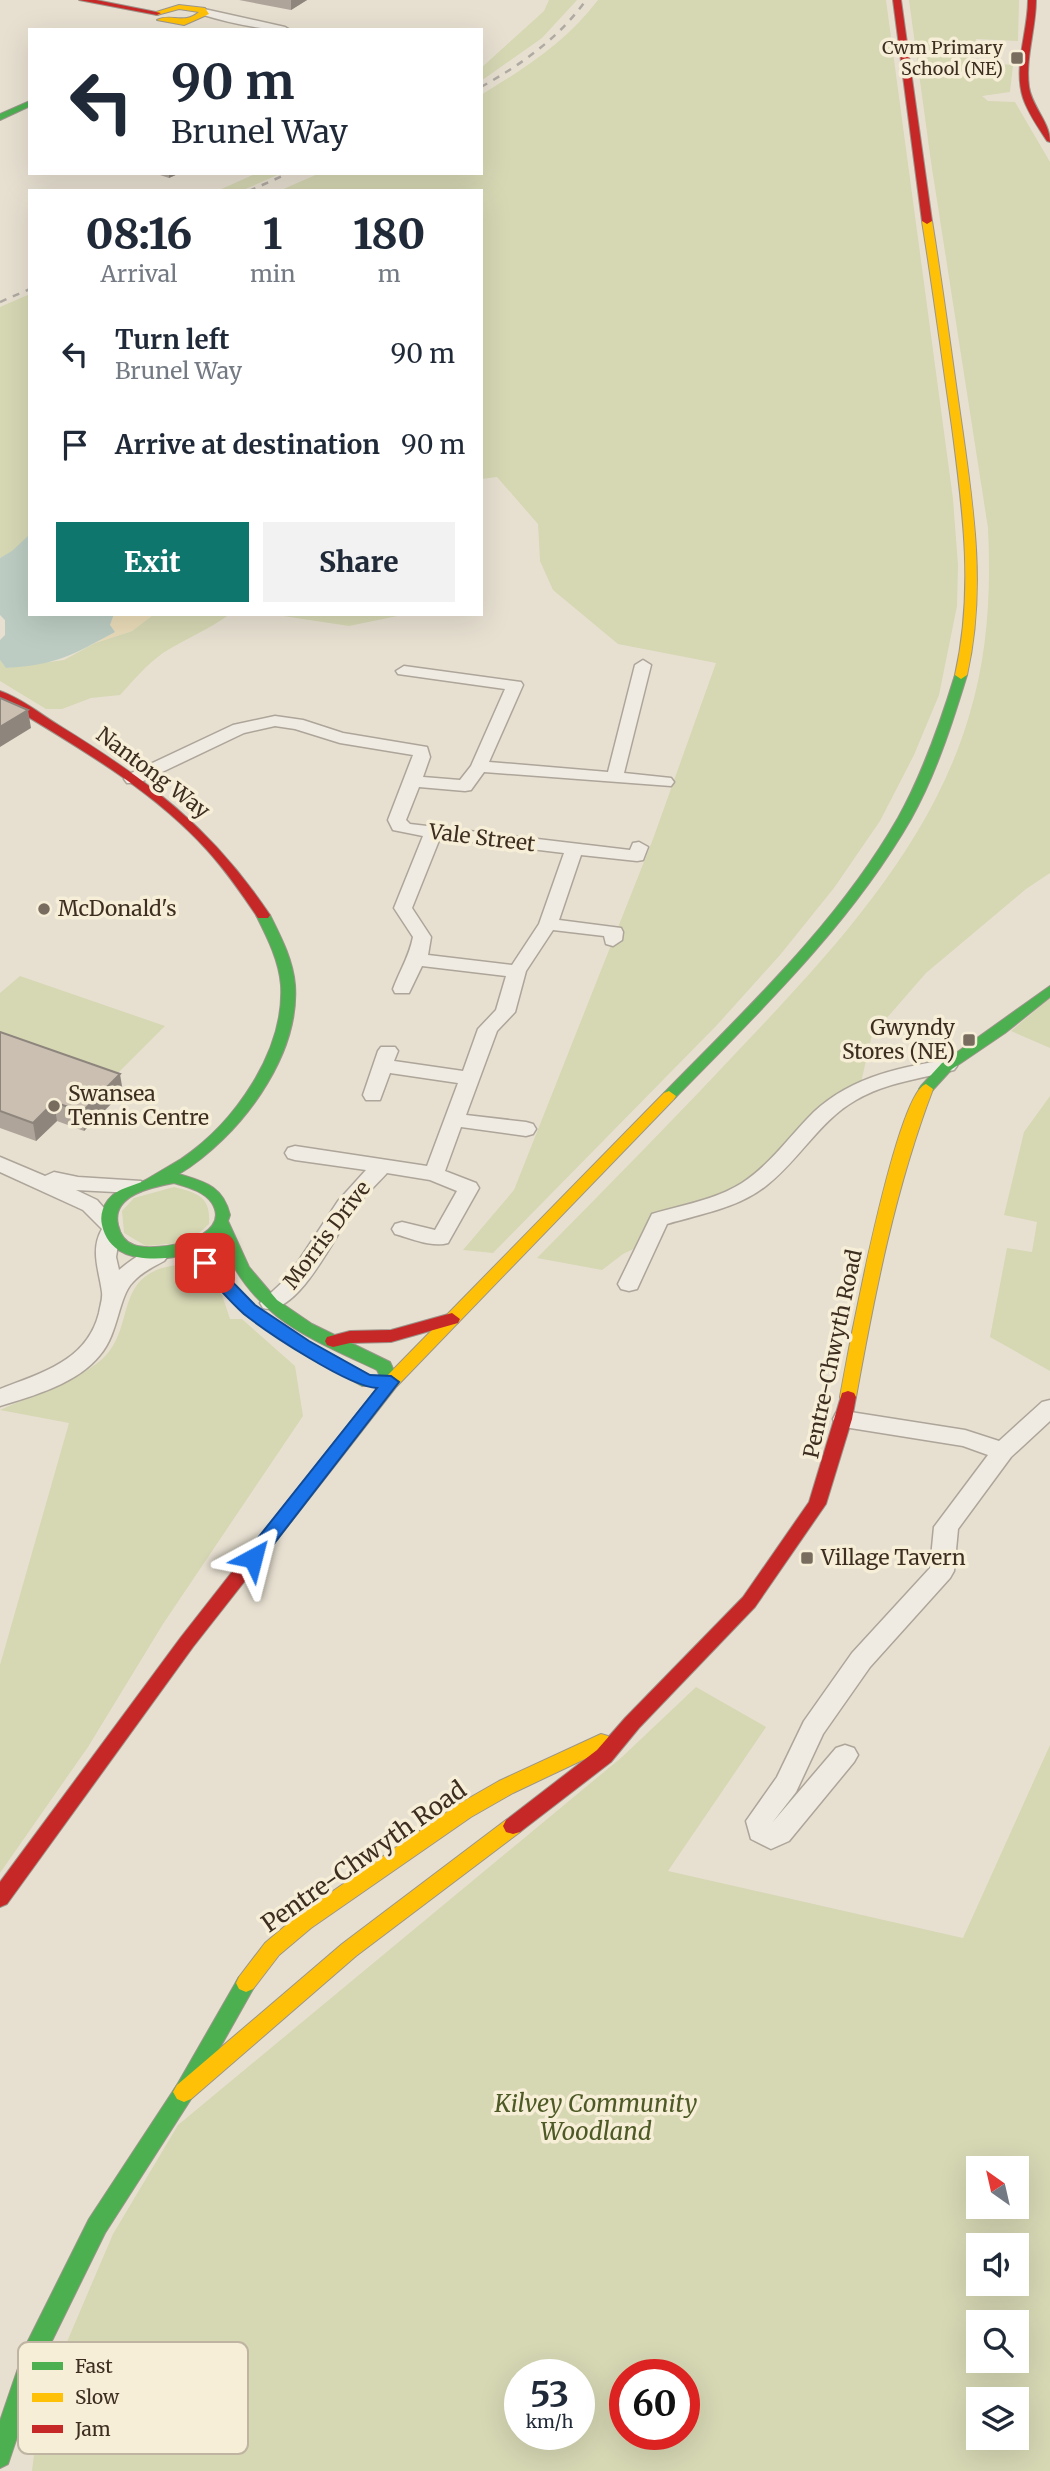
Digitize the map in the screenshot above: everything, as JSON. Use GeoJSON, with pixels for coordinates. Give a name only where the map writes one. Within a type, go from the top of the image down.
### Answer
{"type":"FeatureCollection","features":[{"type":"Feature","properties":{"kind":"main road"},"geometry":{"type":"LineString","coordinates":[[83,0],[163,23],[196,11]]}},
{"type":"Feature","properties":{"kind":"main road"},"geometry":{"type":"LineString","coordinates":[[0,1898],[187,1642],[391,1382],[779,983],[863,880],[903,820],[929,769],[968,650],[974,587],[971,526],[916,153],[897,0]]}},
{"type":"Feature","properties":{"kind":"main road"},"geometry":{"type":"LineString","coordinates":[[1032,0],[1034,12],[1026,62],[1025,89],[1050,139]]}},
{"type":"Feature","properties":{"kind":"main road"},"geometry":{"type":"LineString","coordinates":[[163,23],[174,7],[196,11]]}},
{"type":"Feature","properties":{"kind":"main road"},"geometry":{"type":"LineString","coordinates":[[0,117],[28,104]]}},
{"type":"Feature","properties":{"kind":"main road","name":"Nantong Way"},"geometry":{"type":"LineString","coordinates":[[0,695],[133,779],[202,836],[256,899],[278,944],[289,980],[286,1025],[281,1044],[270,1067],[222,1135],[209,1174]]}},
{"type":"Feature","properties":{"kind":"main road","name":"Pentre-Chwyth Road"},"geometry":{"type":"LineString","coordinates":[[184,2092],[228,2057],[279,2008],[350,1948],[575,1781],[604,1756],[632,1723],[749,1602],[790,1547],[817,1504],[844,1419],[864,1304],[910,1126],[927,1086],[947,1066],[1009,1023],[1050,990]]}},
{"type":"Feature","properties":{"kind":"main road","name":"Nantong Way"},"geometry":{"type":"LineString","coordinates":[[157,1179],[176,1169],[222,1135]]}},
{"type":"Feature","properties":{"kind":"main road"},"geometry":{"type":"LineString","coordinates":[[209,1174],[222,1210],[221,1223],[214,1234],[186,1251],[157,1256],[128,1249],[108,1228],[108,1212],[114,1202],[134,1186],[157,1179],[192,1181],[209,1174]]}},
{"type":"Feature","properties":{"kind":"main road"},"geometry":{"type":"LineString","coordinates":[[221,1223],[243,1272],[271,1303],[302,1325],[384,1366],[391,1382]]}},
{"type":"Feature","properties":{"kind":"main road"},"geometry":{"type":"LineString","coordinates":[[186,1251],[205,1263],[250,1310],[303,1346],[368,1381],[391,1382]]}},
{"type":"Feature","properties":{"kind":"main road"},"geometry":{"type":"LineString","coordinates":[[332,1341],[350,1337],[391,1336],[452,1319]]}},
{"type":"Feature","properties":{"kind":"main road","name":"Pentre-Chwyth Road"},"geometry":{"type":"LineString","coordinates":[[39,2342],[97,2226],[184,2092],[219,2034],[243,1986],[272,1949],[304,1922],[464,1811],[506,1787],[584,1752],[632,1723]]}},
{"type":"Feature","properties":{"kind":"main road","name":"Pentre-Chwyth Road"},"geometry":{"type":"LineString","coordinates":[[0,2456],[18,2401]]}},
{"type":"Feature","properties":{"kind":"street"},"geometry":{"type":"LineString","coordinates":[[196,11],[274,28]]}},
{"type":"Feature","properties":{"kind":"street"},"geometry":{"type":"LineString","coordinates":[[615,777],[643,665]]}},
{"type":"Feature","properties":{"kind":"street"},"geometry":{"type":"LineString","coordinates":[[404,671],[514,685],[479,766],[465,786],[413,781]]}},
{"type":"Feature","properties":{"kind":"street","name":"Vale Street"},"geometry":{"type":"LineString","coordinates":[[133,779],[239,729],[275,721],[297,724],[340,738],[421,751],[422,757],[397,820],[399,826],[637,856],[639,848]]}},
{"type":"Feature","properties":{"kind":"street"},"geometry":{"type":"LineString","coordinates":[[479,766],[665,782]]}},
{"type":"Feature","properties":{"kind":"street"},"geometry":{"type":"LineString","coordinates":[[402,989],[410,967],[418,960],[422,937],[402,908],[434,832]]}},
{"type":"Feature","properties":{"kind":"street"},"geometry":{"type":"LineString","coordinates":[[434,1174],[488,1029],[505,1012],[517,971],[548,924],[574,850]]}},
{"type":"Feature","properties":{"kind":"street"},"geometry":{"type":"LineString","coordinates":[[548,924],[614,932],[612,940]]}},
{"type":"Feature","properties":{"kind":"street"},"geometry":{"type":"LineString","coordinates":[[418,960],[517,971]]}},
{"type":"Feature","properties":{"kind":"street"},"geometry":{"type":"LineString","coordinates":[[373,1095],[386,1059],[471,1078]]}},
{"type":"Feature","properties":{"kind":"street"},"geometry":{"type":"LineString","coordinates":[[629,1284],[659,1219],[735,1196],[758,1182],[826,1111],[872,1084],[918,1070],[947,1066]]}},
{"type":"Feature","properties":{"kind":"street"},"geometry":{"type":"LineString","coordinates":[[455,1120],[526,1129]]}},
{"type":"Feature","properties":{"kind":"street","name":"Morris Drive"},"geometry":{"type":"LineString","coordinates":[[295,1153],[434,1174],[469,1188],[440,1238],[402,1229]]}},
{"type":"Feature","properties":{"kind":"street"},"geometry":{"type":"LineString","coordinates":[[0,1164],[90,1205],[108,1228],[105,1256],[113,1293]]}},
{"type":"Feature","properties":{"kind":"street","name":"Morris Drive"},"geometry":{"type":"LineString","coordinates":[[271,1303],[296,1282],[345,1206],[383,1165]]}},
{"type":"Feature","properties":{"kind":"street"},"geometry":{"type":"LineString","coordinates":[[21,1172],[78,1184],[134,1186]]}},
{"type":"Feature","properties":{"kind":"street"},"geometry":{"type":"LineString","coordinates":[[0,1398],[54,1376],[79,1363],[89,1354],[103,1334],[113,1293],[127,1273],[157,1256]]}},
{"type":"Feature","properties":{"kind":"street"},"geometry":{"type":"LineString","coordinates":[[845,1755],[780,1833],[771,1838],[760,1831],[759,1821],[787,1784],[813,1728],[861,1660],[942,1571],[946,1527],[1003,1451],[1050,1408]]}},
{"type":"Feature","properties":{"kind":"street"},"geometry":{"type":"LineString","coordinates":[[844,1419],[965,1438],[1003,1451]]}},
{"type":"Feature","properties":{"kind":"green space"},"geometry":{"type":"Polygon","coordinates":[[[549,0],[577,0],[542,38],[483,80],[483,66],[544,11],[549,0]]]}},
{"type":"Feature","properties":{"kind":"green space"},"geometry":{"type":"Polygon","coordinates":[[[598,0],[886,0],[953,499],[958,565],[957,606],[939,695],[914,755],[880,821],[834,888],[780,955],[717,1025],[493,1253],[463,1250],[514,1190],[653,839],[716,663],[618,644],[553,590],[540,561],[538,524],[497,477],[483,479],[483,189],[284,189],[315,175],[483,175],[483,94],[529,64],[559,41],[598,0]]]}},
{"type":"Feature","properties":{"kind":"green space"},"geometry":{"type":"Polygon","coordinates":[[[909,0],[1019,0],[1018,41],[976,39],[972,62],[1013,65],[1010,92],[982,96],[988,101],[1015,102],[1050,162],[1050,873],[1026,889],[926,973],[872,1035],[859,1091],[759,1182],[659,1219],[646,1243],[623,1254],[602,1270],[537,1258],[725,1065],[849,928],[907,848],[932,806],[953,762],[969,716],[987,623],[988,528],[931,162],[909,0]]]}},
{"type":"Feature","properties":{"kind":"green space"},"geometry":{"type":"Polygon","coordinates":[[[253,175],[277,175],[246,189],[221,189],[253,175]]]}},
{"type":"Feature","properties":{"kind":"green space"},"geometry":{"type":"Polygon","coordinates":[[[28,295],[28,536],[13,551],[0,558],[0,307],[28,295]]]}},
{"type":"Feature","properties":{"kind":"green space"},"geometry":{"type":"Polygon","coordinates":[[[151,616],[227,616],[163,653],[120,695],[91,698],[62,709],[46,709],[0,681],[0,660],[6,668],[64,660],[95,643],[132,631],[151,616]]]}},
{"type":"Feature","properties":{"kind":"green space"},"geometry":{"type":"Polygon","coordinates":[[[283,616],[397,616],[349,626],[283,616]]]}},
{"type":"Feature","properties":{"kind":"green space"},"geometry":{"type":"Polygon","coordinates":[[[20,976],[165,1026],[109,1082],[0,1043],[0,993],[20,976]]]}},
{"type":"Feature","properties":{"kind":"green space"},"geometry":{"type":"Polygon","coordinates":[[[1050,998],[1050,1048],[1011,1031],[1050,998]]]}},
{"type":"Feature","properties":{"kind":"green space"},"geometry":{"type":"Polygon","coordinates":[[[1050,1096],[1050,1371],[990,1337],[1007,1248],[1032,1252],[1037,1222],[1004,1215],[1024,1132],[1050,1096]]]}},
{"type":"Feature","properties":{"kind":"green space"},"geometry":{"type":"Polygon","coordinates":[[[174,1187],[201,1197],[208,1207],[209,1224],[189,1242],[146,1246],[124,1233],[122,1211],[134,1198],[174,1187]]]}},
{"type":"Feature","properties":{"kind":"green space"},"geometry":{"type":"Polygon","coordinates":[[[191,1264],[222,1295],[230,1319],[242,1319],[295,1366],[303,1416],[163,1624],[88,1747],[0,1873],[0,1665],[69,1423],[0,1410],[65,1382],[101,1360],[113,1346],[136,1287],[147,1275],[165,1267],[191,1264]]]}},
{"type":"Feature","properties":{"kind":"green space","name":"Kilvey Community Woodland"},"geometry":{"type":"Polygon","coordinates":[[[696,1687],[766,1727],[668,1871],[963,1938],[1050,1745],[1050,2471],[32,2471],[34,2454],[248,2454],[248,2342],[67,2342],[113,2234],[178,2125],[622,1757],[696,1687]]]}},
{"type":"Feature","properties":{"kind":"sand"},"geometry":{"type":"Polygon","coordinates":[[[113,616],[151,616],[132,631],[95,643],[115,632],[110,625],[113,616]]]}},
{"type":"Feature","properties":{"kind":"shaded area"},"geometry":{"type":"Polygon","coordinates":[[[28,536],[28,616],[113,616],[110,625],[115,632],[64,658],[6,668],[0,660],[0,640],[5,635],[5,620],[0,615],[0,558],[28,536]]]}},
{"type":"Feature","properties":{"kind":"building"},"geometry":{"type":"Polygon","coordinates":[[[0,698],[28,710],[0,727],[0,698]]]}},
{"type":"Feature","properties":{"kind":"building","name":"Swansea Tennis Centre"},"geometry":{"type":"Polygon","coordinates":[[[0,1032],[120,1074],[82,1112],[54,1102],[33,1123],[0,1111],[0,1032]]]}},
{"type":"Feature","properties":{"kind":"railway"},"geometry":{"type":"LineString","coordinates":[[483,86],[539,49],[564,26],[586,0]]}},
{"type":"Feature","properties":{"kind":"railway"},"geometry":{"type":"LineString","coordinates":[[253,189],[285,175]]}},
{"type":"Feature","properties":{"kind":"railway"},"geometry":{"type":"LineString","coordinates":[[0,302],[28,290]]}},
{"type":"Feature","properties":{"kind":"traffic: fast"},"geometry":{"type":"LineString","coordinates":[[0,117],[28,104]]}},
{"type":"Feature","properties":{"kind":"traffic: fast"},"geometry":{"type":"LineString","coordinates":[[669,1096],[826,929],[881,856],[904,819],[929,767],[961,675]]}},
{"type":"Feature","properties":{"kind":"traffic: fast"},"geometry":{"type":"LineString","coordinates":[[157,1179],[201,1152],[224,1131],[254,1090],[277,1046],[288,1004],[288,983],[284,962],[263,915]]}},
{"type":"Feature","properties":{"kind":"traffic: fast"},"geometry":{"type":"LineString","coordinates":[[926,1089],[947,1066],[1000,1030],[1050,990]]}},
{"type":"Feature","properties":{"kind":"traffic: fast"},"geometry":{"type":"LineString","coordinates":[[175,1178],[204,1188],[219,1200],[223,1215],[217,1229],[203,1241],[183,1250],[160,1254],[134,1251],[120,1244],[111,1231],[108,1218],[111,1207],[128,1192],[175,1178]]}},
{"type":"Feature","properties":{"kind":"traffic: fast"},"geometry":{"type":"LineString","coordinates":[[186,1251],[205,1263],[250,1310],[303,1346],[368,1382],[391,1382],[384,1366],[325,1339],[271,1304],[243,1271],[221,1222]]}},
{"type":"Feature","properties":{"kind":"traffic: fast"},"geometry":{"type":"LineString","coordinates":[[39,2342],[97,2226],[184,2092],[246,1983]]}},
{"type":"Feature","properties":{"kind":"traffic: fast"},"geometry":{"type":"LineString","coordinates":[[0,2456],[18,2401]]}},
{"type":"Feature","properties":{"kind":"traffic: slow"},"geometry":{"type":"LineString","coordinates":[[157,13],[179,7],[202,10],[205,14],[184,23],[161,20]]}},
{"type":"Feature","properties":{"kind":"traffic: slow"},"geometry":{"type":"LineString","coordinates":[[927,221],[970,520],[972,613],[961,675]]}},
{"type":"Feature","properties":{"kind":"traffic: slow"},"geometry":{"type":"LineString","coordinates":[[848,1397],[878,1241],[899,1164],[926,1089]]}},
{"type":"Feature","properties":{"kind":"traffic: slow"},"geometry":{"type":"LineString","coordinates":[[285,1517],[391,1382],[669,1096]]}},
{"type":"Feature","properties":{"kind":"traffic: slow"},"geometry":{"type":"LineString","coordinates":[[246,1983],[272,1949],[304,1922],[464,1811],[506,1787],[601,1742]]}},
{"type":"Feature","properties":{"kind":"traffic: slow"},"geometry":{"type":"LineString","coordinates":[[184,2092],[349,1950],[513,1826]]}},
{"type":"Feature","properties":{"kind":"traffic: jam"},"geometry":{"type":"LineString","coordinates":[[83,0],[157,13]]}},
{"type":"Feature","properties":{"kind":"traffic: jam"},"geometry":{"type":"LineString","coordinates":[[897,0],[927,221]]}},
{"type":"Feature","properties":{"kind":"traffic: jam"},"geometry":{"type":"LineString","coordinates":[[1032,0],[1024,67],[1025,89],[1032,109],[1050,139]]}},
{"type":"Feature","properties":{"kind":"traffic: jam"},"geometry":{"type":"LineString","coordinates":[[0,695],[111,764],[180,816],[239,878],[263,915]]}},
{"type":"Feature","properties":{"kind":"traffic: jam"},"geometry":{"type":"LineString","coordinates":[[333,1341],[350,1337],[391,1336],[452,1319]]}},
{"type":"Feature","properties":{"kind":"traffic: jam"},"geometry":{"type":"LineString","coordinates":[[513,1826],[604,1756],[632,1723],[749,1602],[817,1504],[844,1419],[848,1397]]}},
{"type":"Feature","properties":{"kind":"traffic: jam"},"geometry":{"type":"LineString","coordinates":[[0,1898],[187,1642],[285,1517]]}},
{"type":"Feature","properties":{"kind":"place","name":"Cwm Primary School (NE)"},"geometry":{"type":"Point","coordinates":[1017,58]}},
{"type":"Feature","properties":{"kind":"place","name":"McDonald's"},"geometry":{"type":"Point","coordinates":[44,909]}},
{"type":"Feature","properties":{"kind":"place","name":"Gwyndy Stores (NE)"},"geometry":{"type":"Point","coordinates":[969,1040]}},
{"type":"Feature","properties":{"kind":"place","name":"Swansea Tennis Centre"},"geometry":{"type":"Point","coordinates":[54,1106]}},
{"type":"Feature","properties":{"kind":"place","name":"Village Tavern"},"geometry":{"type":"Point","coordinates":[807,1558]}},
{"type":"Feature","properties":{"kind":"route"},"geometry":{"type":"LineString","coordinates":[[205,1263],[250,1310],[303,1346],[368,1381],[391,1382],[253,1558]]}}]}
